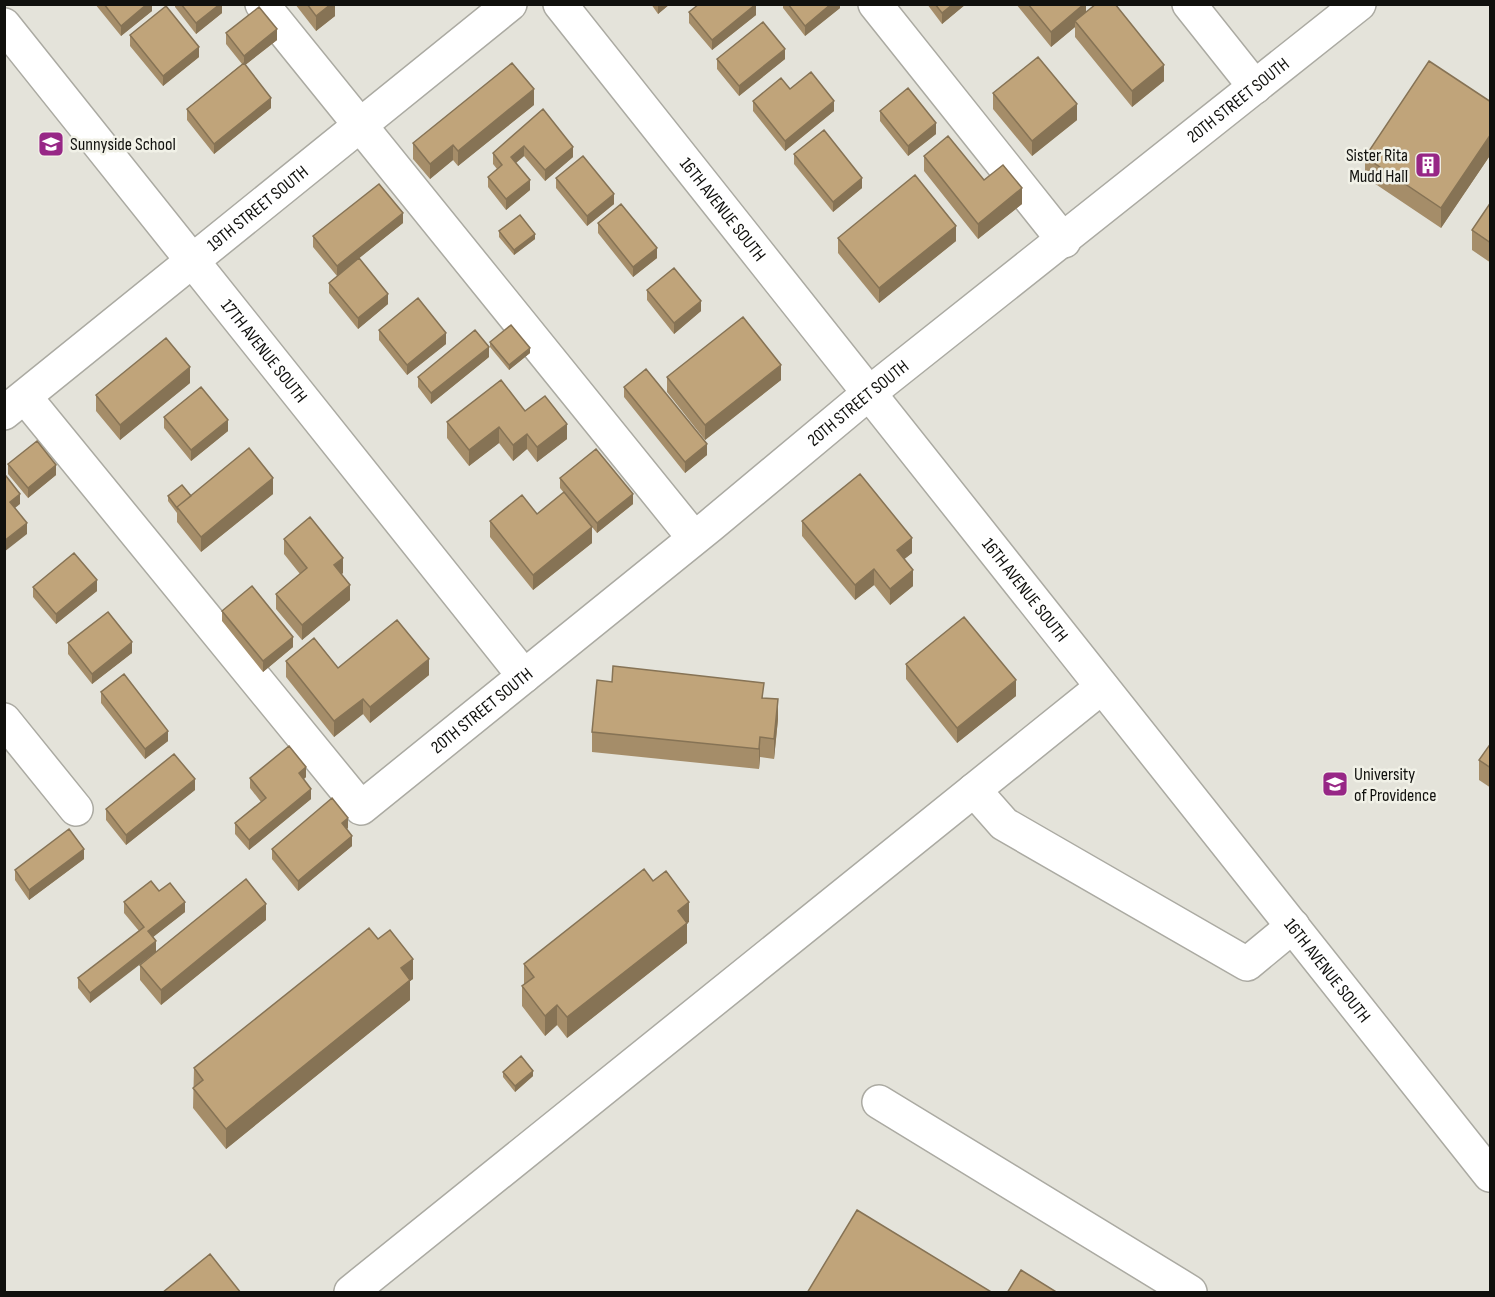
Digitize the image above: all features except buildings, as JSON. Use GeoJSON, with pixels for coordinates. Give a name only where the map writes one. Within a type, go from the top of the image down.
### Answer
{"type":"FeatureCollection","features":[{"type":"Feature","properties":{"kind":"street"},"geometry":{"type":"LineString","coordinates":[[262,4],[694,538]]}},
{"type":"Feature","properties":{"kind":"street","name":"19TH STREET SOUTH"},"geometry":{"type":"LineString","coordinates":[[15,405],[510,4]]}},
{"type":"Feature","properties":{"kind":"street","name":"16TH AVENUE SOUTH"},"geometry":{"type":"LineString","coordinates":[[560,4],[1491,1175]]}},
{"type":"Feature","properties":{"kind":"street"},"geometry":{"type":"LineString","coordinates":[[875,4],[1064,241]]}},
{"type":"Feature","properties":{"kind":"street"},"geometry":{"type":"LineString","coordinates":[[1189,4],[1255,87]]}},
{"type":"Feature","properties":{"kind":"street","name":"20TH STREET SOUTH"},"geometry":{"type":"LineString","coordinates":[[15,405],[361,808],[868,394],[1064,241],[1359,4]]}},
{"type":"Feature","properties":{"kind":"street","name":"17TH AVENUE SOUTH"},"geometry":{"type":"LineString","coordinates":[[4,25],[524,676]]}},
{"type":"Feature","properties":{"kind":"street"},"geometry":{"type":"LineString","coordinates":[[351,1293],[1102,687]]}},
{"type":"Feature","properties":{"kind":"street"},"geometry":{"type":"LineString","coordinates":[[4,720],[76,809]]}},
{"type":"Feature","properties":{"kind":"street"},"geometry":{"type":"LineString","coordinates":[[974,790],[1005,824],[1247,964],[1293,926]]}},
{"type":"Feature","properties":{"kind":"street"},"geometry":{"type":"LineString","coordinates":[[879,1102],[1190,1293]]}},
{"type":"Feature","properties":{"kind":"place","name":"Sunnyside School"},"geometry":{"type":"Point","coordinates":[51,144]}},
{"type":"Feature","properties":{"kind":"place","name":"Sister Rita Mudd Hall"},"geometry":{"type":"Point","coordinates":[1428,165]}},
{"type":"Feature","properties":{"kind":"place","name":"University of Providence"},"geometry":{"type":"Point","coordinates":[1335,784]}}]}
